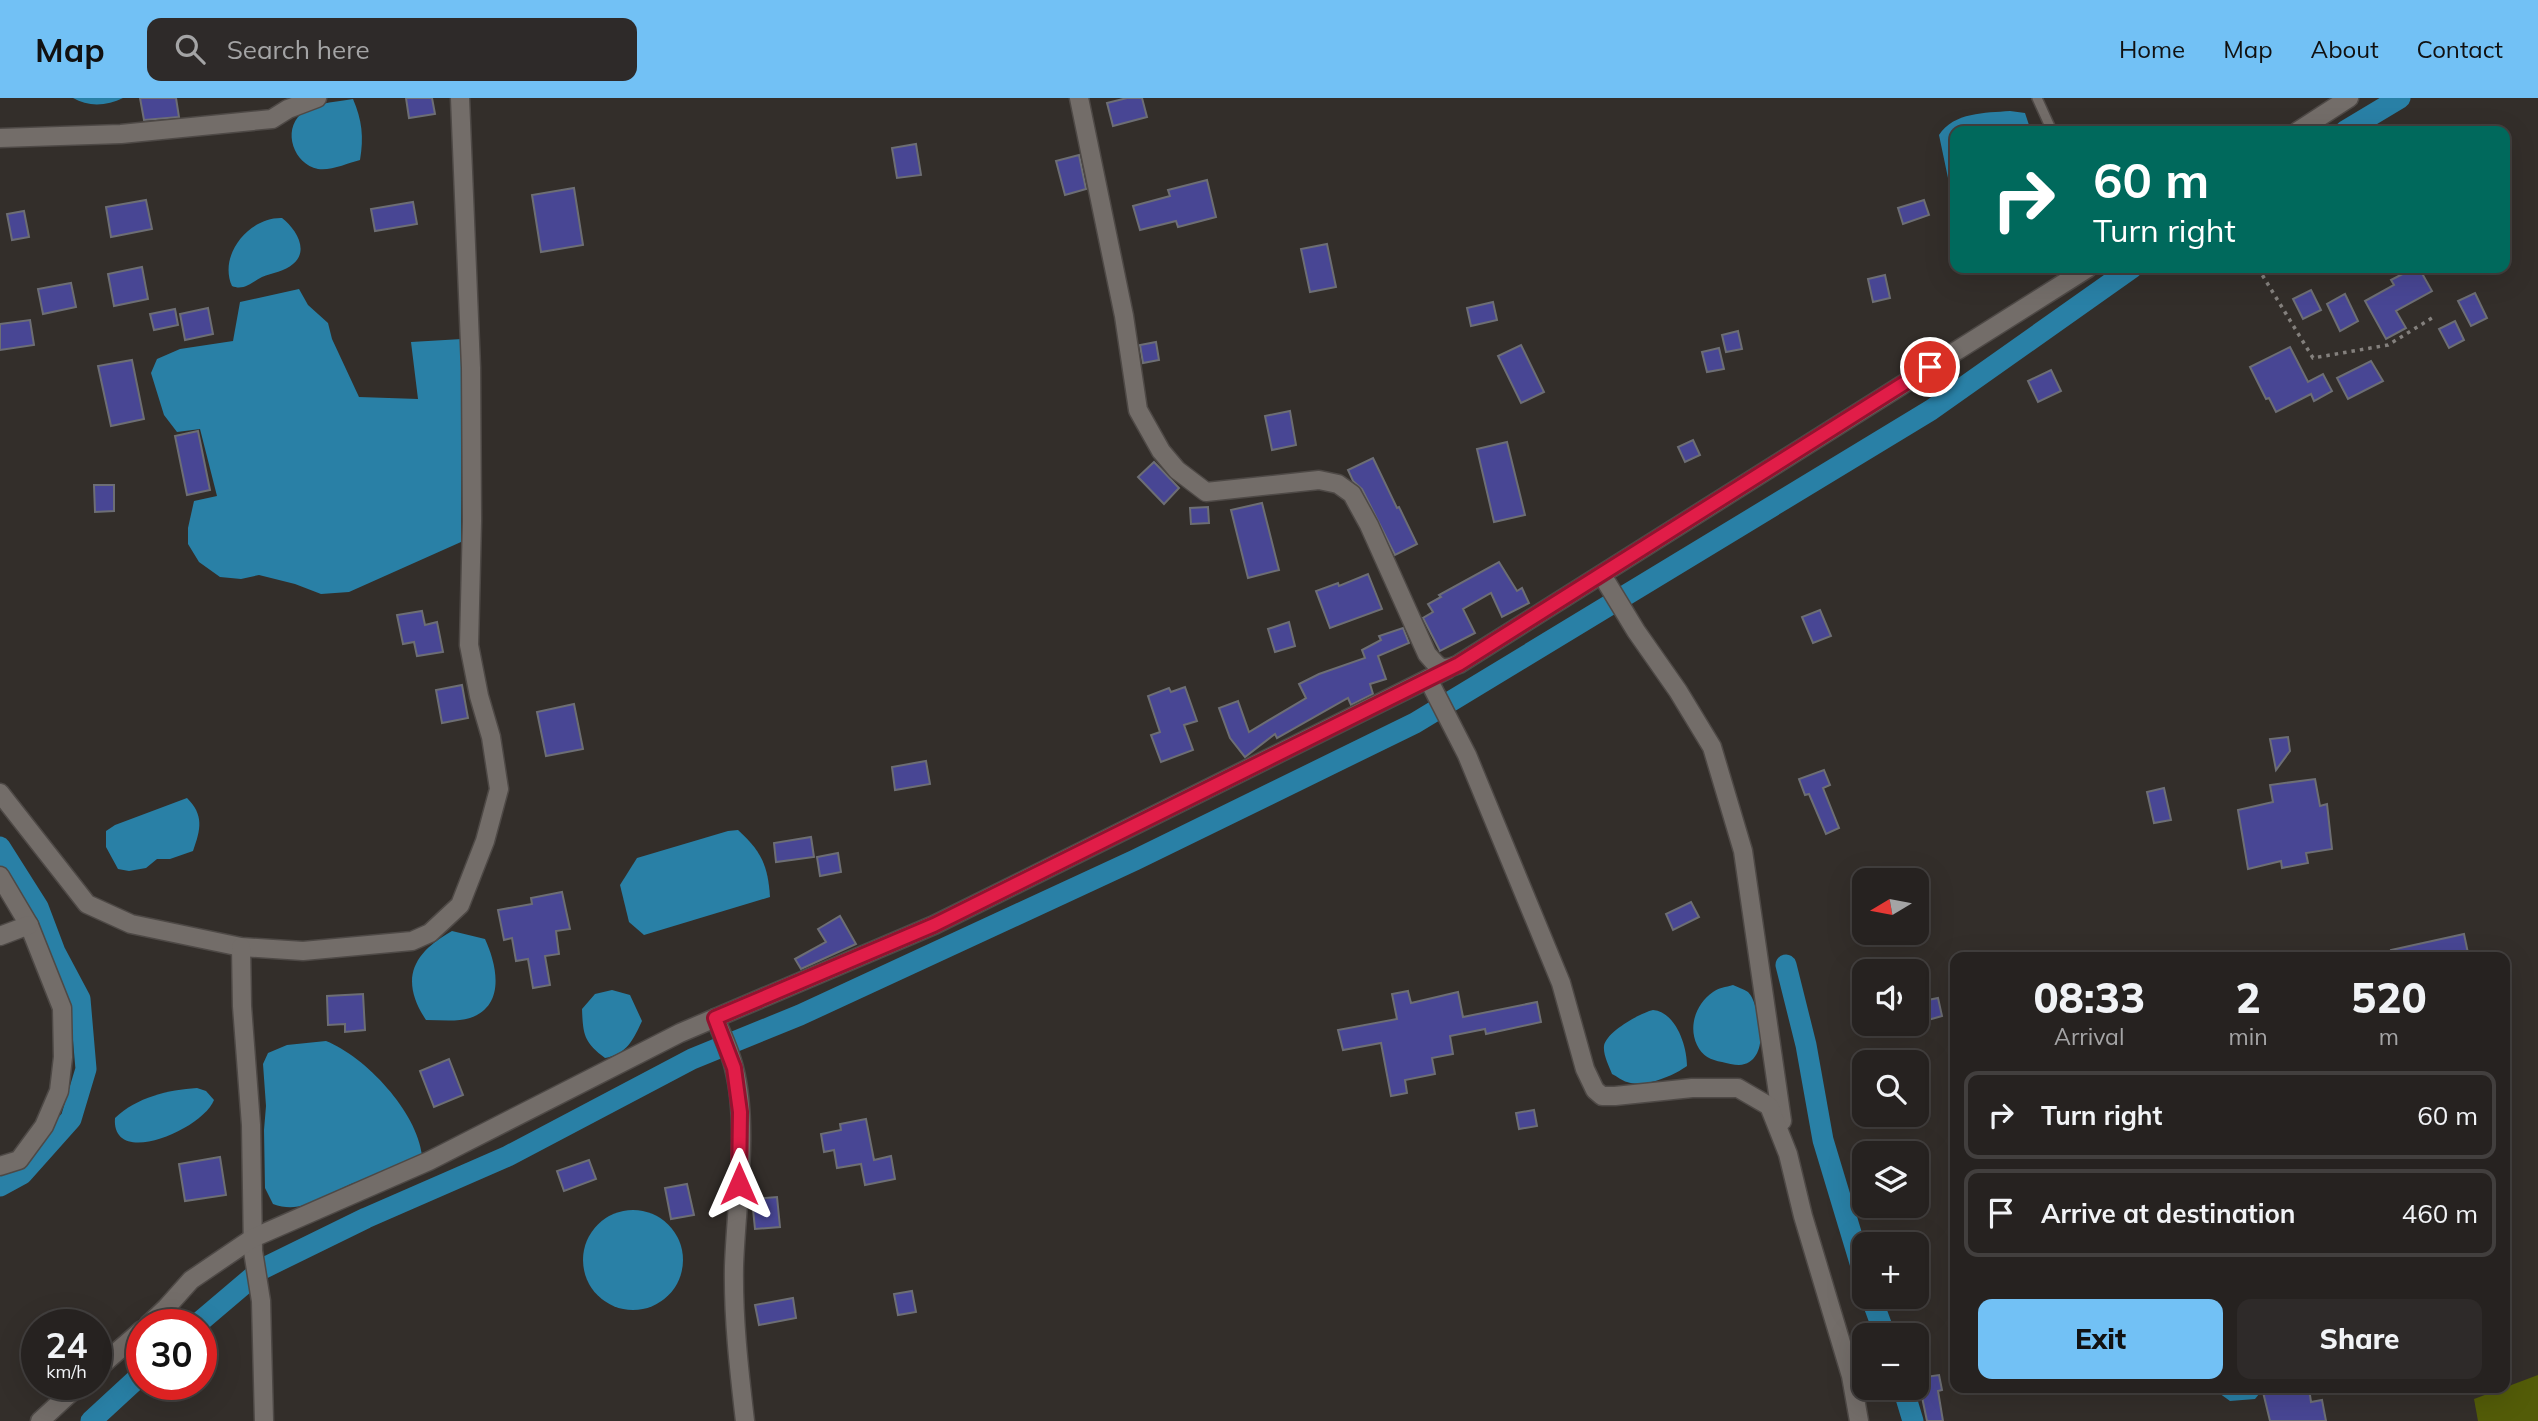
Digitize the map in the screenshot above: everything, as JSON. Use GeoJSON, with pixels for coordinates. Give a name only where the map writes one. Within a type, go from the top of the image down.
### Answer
{"type":"FeatureCollection","features":[{"type":"Feature","properties":{"kind":"street"},"geometry":{"type":"LineString","coordinates":[[0,138],[121,134],[272,120],[288,109],[317,98]]}},
{"type":"Feature","properties":{"kind":"street"},"geometry":{"type":"LineString","coordinates":[[0,793],[88,904],[131,923],[241,947],[315,950],[412,941],[430,933],[460,905],[485,841],[499,789],[491,737],[479,696],[469,645],[472,521],[471,368],[460,98]]}},
{"type":"Feature","properties":{"kind":"street"},"geometry":{"type":"LineString","coordinates":[[1079,98],[1124,316],[1138,410],[1161,451],[1177,470],[1206,492],[1319,480],[1338,484],[1352,494],[1369,525],[1427,654],[1436,665],[1448,669]]}},
{"type":"Feature","properties":{"kind":"street"},"geometry":{"type":"LineString","coordinates":[[2306,126],[2349,98]]}},
{"type":"Feature","properties":{"kind":"street"},"geometry":{"type":"LineString","coordinates":[[165,1309],[191,1279],[253,1244],[429,1161],[680,1033],[934,925],[1448,669],[2080,273]]}},
{"type":"Feature","properties":{"kind":"street"},"geometry":{"type":"LineString","coordinates":[[1601,575],[1712,747],[1743,851],[1786,1148],[1803,1216],[1851,1376],[1859,1421]]}},
{"type":"Feature","properties":{"kind":"street"},"geometry":{"type":"LineString","coordinates":[[1428,678],[1467,755],[1561,983],[1584,1069],[1595,1090],[1602,1096],[1615,1096],[1692,1088],[1738,1088],[1769,1107],[1786,1148]]}},
{"type":"Feature","properties":{"kind":"street"},"geometry":{"type":"LineString","coordinates":[[0,876],[29,925],[62,1008],[63,1057],[59,1091],[44,1126],[19,1160],[0,1166]]}},
{"type":"Feature","properties":{"kind":"street"},"geometry":{"type":"LineString","coordinates":[[0,936],[29,925]]}},
{"type":"Feature","properties":{"kind":"street"},"geometry":{"type":"LineString","coordinates":[[241,947],[242,1006],[251,1125],[253,1244],[261,1301],[264,1421]]}},
{"type":"Feature","properties":{"kind":"street"},"geometry":{"type":"LineString","coordinates":[[715,1018],[734,1068],[740,1112],[735,1279],[745,1421]]}},
{"type":"Feature","properties":{"kind":"street"},"geometry":{"type":"LineString","coordinates":[[112,1356],[126,1344]]}},
{"type":"Feature","properties":{"kind":"street"},"geometry":{"type":"LineString","coordinates":[[40,1421],[63,1400]]}},
{"type":"Feature","properties":{"kind":"lane"},"geometry":{"type":"LineString","coordinates":[[2037,98],[2050,126]]}},
{"type":"Feature","properties":{"kind":"path"},"geometry":{"type":"LineString","coordinates":[[2261,273],[2313,358],[2388,345],[2432,318]]}},
{"type":"Feature","properties":{"kind":"green space"},"geometry":{"type":"Polygon","coordinates":[[[2538,1375],[2538,1421],[2478,1421],[2474,1399],[2490,1393],[2510,1393],[2510,1386],[2538,1375]]]}},
{"type":"Feature","properties":{"kind":"water"},"geometry":{"type":"Polygon","coordinates":[[[73,98],[123,98],[98,104],[73,98]]]}},
{"type":"Feature","properties":{"kind":"water"},"geometry":{"type":"Polygon","coordinates":[[[353,99],[361,129],[360,160],[328,169],[318,169],[303,161],[293,146],[292,129],[295,121],[312,107],[353,99]]]}},
{"type":"Feature","properties":{"kind":"water"},"geometry":{"type":"Polygon","coordinates":[[[1981,113],[2025,113],[2029,126],[1950,126],[1950,180],[1939,135],[1953,122],[1981,113]]]}},
{"type":"Feature","properties":{"kind":"water"},"geometry":{"type":"Polygon","coordinates":[[[282,218],[292,227],[299,240],[298,258],[286,268],[248,285],[232,286],[229,262],[239,240],[258,224],[282,218]]]}},
{"type":"Feature","properties":{"kind":"water"},"geometry":{"type":"Polygon","coordinates":[[[299,289],[308,305],[328,323],[332,339],[359,397],[418,399],[411,342],[462,339],[461,542],[349,592],[321,594],[259,575],[241,579],[220,577],[199,562],[188,544],[188,528],[194,501],[217,496],[200,429],[177,432],[164,415],[151,373],[157,359],[180,349],[233,341],[240,302],[299,289]]]}},
{"type":"Feature","properties":{"kind":"water"},"geometry":{"type":"Polygon","coordinates":[[[187,798],[196,810],[199,823],[193,851],[170,859],[157,859],[146,868],[129,871],[118,869],[106,847],[106,831],[115,825],[187,798]]]}},
{"type":"Feature","properties":{"kind":"water"},"geometry":{"type":"Polygon","coordinates":[[[738,830],[762,859],[770,897],[644,935],[629,922],[620,885],[637,858],[738,830]]]}},
{"type":"Feature","properties":{"kind":"water"},"geometry":{"type":"Polygon","coordinates":[[[452,931],[485,939],[495,972],[494,995],[481,1012],[470,1018],[426,1020],[413,992],[414,968],[428,948],[452,931]]]}},
{"type":"Feature","properties":{"kind":"water"},"geometry":{"type":"Polygon","coordinates":[[[1733,985],[1752,997],[1761,1031],[1757,1054],[1747,1063],[1739,1065],[1704,1055],[1697,1045],[1693,1030],[1695,1016],[1707,997],[1717,989],[1733,985]]]}},
{"type":"Feature","properties":{"kind":"water"},"geometry":{"type":"Polygon","coordinates":[[[612,990],[630,995],[642,1021],[624,1050],[605,1058],[586,1037],[582,1009],[595,994],[612,990]]]}},
{"type":"Feature","properties":{"kind":"water"},"geometry":{"type":"Polygon","coordinates":[[[1653,1010],[1668,1017],[1679,1031],[1687,1066],[1674,1074],[1650,1082],[1625,1081],[1612,1074],[1604,1046],[1617,1029],[1653,1010]]]}},
{"type":"Feature","properties":{"kind":"water"},"geometry":{"type":"Polygon","coordinates":[[[326,1041],[357,1060],[387,1088],[411,1121],[422,1155],[314,1202],[294,1207],[273,1204],[265,1188],[266,1106],[263,1064],[268,1053],[287,1045],[326,1041]]]}},
{"type":"Feature","properties":{"kind":"water"},"geometry":{"type":"Polygon","coordinates":[[[197,1088],[206,1091],[214,1100],[206,1111],[177,1132],[142,1142],[127,1141],[118,1133],[115,1118],[133,1105],[164,1093],[197,1088]]]}},
{"type":"Feature","properties":{"kind":"water"},"geometry":{"type":"Polygon","coordinates":[[[633,1210],[652,1213],[669,1224],[680,1241],[683,1260],[680,1279],[669,1296],[652,1307],[633,1310],[614,1307],[597,1296],[586,1279],[583,1260],[586,1241],[597,1224],[614,1213],[633,1210]]]}},
{"type":"Feature","properties":{"kind":"water"},"geometry":{"type":"Polygon","coordinates":[[[2219,1393],[2260,1393],[2255,1399],[2230,1401],[2219,1393]]]}},
{"type":"Feature","properties":{"kind":"building"},"geometry":{"type":"Polygon","coordinates":[[[140,98],[176,98],[179,117],[144,120],[140,98]]]}},
{"type":"Feature","properties":{"kind":"building"},"geometry":{"type":"Polygon","coordinates":[[[406,98],[432,98],[435,114],[409,118],[406,98]]]}},
{"type":"Feature","properties":{"kind":"building"},"geometry":{"type":"Polygon","coordinates":[[[1127,98],[1142,98],[1147,117],[1113,126],[1107,103],[1127,98]]]}},
{"type":"Feature","properties":{"kind":"building"},"geometry":{"type":"Polygon","coordinates":[[[916,144],[921,175],[897,178],[892,148],[916,144]]]}},
{"type":"Feature","properties":{"kind":"building"},"geometry":{"type":"Polygon","coordinates":[[[1079,155],[1086,189],[1065,195],[1056,161],[1079,155]]]}},
{"type":"Feature","properties":{"kind":"building"},"geometry":{"type":"Polygon","coordinates":[[[1207,180],[1216,217],[1178,227],[1176,221],[1140,230],[1133,206],[1170,196],[1168,190],[1207,180]]]}},
{"type":"Feature","properties":{"kind":"building"},"geometry":{"type":"Polygon","coordinates":[[[574,188],[583,245],[541,252],[532,195],[574,188]]]}},
{"type":"Feature","properties":{"kind":"building"},"geometry":{"type":"Polygon","coordinates":[[[146,200],[152,229],[111,237],[106,207],[146,200]]]}},
{"type":"Feature","properties":{"kind":"building"},"geometry":{"type":"Polygon","coordinates":[[[1924,200],[1929,215],[1903,224],[1898,208],[1924,200]]]}},
{"type":"Feature","properties":{"kind":"building"},"geometry":{"type":"Polygon","coordinates":[[[413,202],[417,224],[375,231],[371,209],[413,202]]]}},
{"type":"Feature","properties":{"kind":"building"},"geometry":{"type":"Polygon","coordinates":[[[24,211],[29,237],[12,240],[7,214],[24,211]]]}},
{"type":"Feature","properties":{"kind":"building"},"geometry":{"type":"Polygon","coordinates":[[[1327,244],[1336,287],[1310,292],[1301,249],[1327,244]]]}},
{"type":"Feature","properties":{"kind":"building"},"geometry":{"type":"Polygon","coordinates":[[[142,267],[148,299],[114,306],[108,274],[142,267]]]}},
{"type":"Feature","properties":{"kind":"building"},"geometry":{"type":"Polygon","coordinates":[[[2404,273],[2422,273],[2432,291],[2396,311],[2406,328],[2386,339],[2365,301],[2394,285],[2391,280],[2404,273]]]}},
{"type":"Feature","properties":{"kind":"building"},"geometry":{"type":"Polygon","coordinates":[[[1885,275],[1890,298],[1873,302],[1868,279],[1885,275]]]}},
{"type":"Feature","properties":{"kind":"building"},"geometry":{"type":"Polygon","coordinates":[[[71,283],[76,307],[43,314],[38,289],[71,283]]]}},
{"type":"Feature","properties":{"kind":"building"},"geometry":{"type":"Polygon","coordinates":[[[2311,290],[2321,310],[2303,319],[2293,299],[2311,290]]]}},
{"type":"Feature","properties":{"kind":"building"},"geometry":{"type":"Polygon","coordinates":[[[2475,293],[2487,318],[2471,326],[2458,301],[2475,293]]]}},
{"type":"Feature","properties":{"kind":"building"},"geometry":{"type":"Polygon","coordinates":[[[2345,294],[2358,321],[2340,331],[2327,304],[2345,294]]]}},
{"type":"Feature","properties":{"kind":"building"},"geometry":{"type":"Polygon","coordinates":[[[1493,302],[1497,320],[1471,326],[1467,308],[1493,302]]]}},
{"type":"Feature","properties":{"kind":"building"},"geometry":{"type":"Polygon","coordinates":[[[208,308],[213,334],[185,340],[180,314],[208,308]]]}},
{"type":"Feature","properties":{"kind":"building"},"geometry":{"type":"Polygon","coordinates":[[[175,309],[178,325],[154,330],[150,314],[175,309]]]}},
{"type":"Feature","properties":{"kind":"building"},"geometry":{"type":"Polygon","coordinates":[[[30,320],[34,345],[0,350],[0,324],[30,320]]]}},
{"type":"Feature","properties":{"kind":"building"},"geometry":{"type":"Polygon","coordinates":[[[2455,321],[2464,340],[2449,348],[2439,329],[2455,321]]]}},
{"type":"Feature","properties":{"kind":"building"},"geometry":{"type":"Polygon","coordinates":[[[1738,331],[1742,349],[1726,352],[1722,335],[1738,331]]]}},
{"type":"Feature","properties":{"kind":"building"},"geometry":{"type":"Polygon","coordinates":[[[1156,342],[1159,360],[1143,363],[1140,345],[1156,342]]]}},
{"type":"Feature","properties":{"kind":"building"},"geometry":{"type":"Polygon","coordinates":[[[1521,345],[1544,392],[1521,403],[1498,356],[1521,345]]]}},
{"type":"Feature","properties":{"kind":"building"},"geometry":{"type":"Polygon","coordinates":[[[2290,347],[2308,382],[2323,374],[2332,391],[2314,401],[2311,394],[2276,412],[2269,398],[2266,399],[2250,367],[2290,347]]]}},
{"type":"Feature","properties":{"kind":"building"},"geometry":{"type":"Polygon","coordinates":[[[1719,348],[1724,369],[1707,372],[1702,352],[1719,348]]]}},
{"type":"Feature","properties":{"kind":"building"},"geometry":{"type":"Polygon","coordinates":[[[132,360],[144,419],[111,426],[98,366],[132,360]]]}},
{"type":"Feature","properties":{"kind":"building"},"geometry":{"type":"Polygon","coordinates":[[[2371,361],[2383,381],[2348,399],[2337,378],[2371,361]]]}},
{"type":"Feature","properties":{"kind":"building"},"geometry":{"type":"Polygon","coordinates":[[[2051,370],[2061,391],[2038,402],[2028,381],[2051,370]]]}},
{"type":"Feature","properties":{"kind":"building"},"geometry":{"type":"Polygon","coordinates":[[[1290,411],[1296,445],[1272,450],[1265,416],[1290,411]]]}},
{"type":"Feature","properties":{"kind":"building"},"geometry":{"type":"Polygon","coordinates":[[[198,431],[210,490],[187,495],[175,436],[198,431]]]}},
{"type":"Feature","properties":{"kind":"building"},"geometry":{"type":"Polygon","coordinates":[[[1693,440],[1700,455],[1685,462],[1678,447],[1693,440]]]}},
{"type":"Feature","properties":{"kind":"building"},"geometry":{"type":"Polygon","coordinates":[[[1507,442],[1525,515],[1494,522],[1477,449],[1507,442]]]}},
{"type":"Feature","properties":{"kind":"building"},"geometry":{"type":"Polygon","coordinates":[[[1373,458],[1417,544],[1395,555],[1362,489],[1353,481],[1348,470],[1373,458]]]}},
{"type":"Feature","properties":{"kind":"building"},"geometry":{"type":"Polygon","coordinates":[[[1154,462],[1179,488],[1164,504],[1138,477],[1154,462]]]}},
{"type":"Feature","properties":{"kind":"building"},"geometry":{"type":"Polygon","coordinates":[[[94,485],[114,485],[114,511],[95,512],[94,485]]]}},
{"type":"Feature","properties":{"kind":"building"},"geometry":{"type":"Polygon","coordinates":[[[1262,503],[1279,570],[1248,578],[1231,510],[1262,503]]]}},
{"type":"Feature","properties":{"kind":"building"},"geometry":{"type":"Polygon","coordinates":[[[1208,507],[1209,523],[1191,524],[1190,508],[1208,507]]]}},
{"type":"Feature","properties":{"kind":"building"},"geometry":{"type":"Polygon","coordinates":[[[1499,562],[1517,591],[1522,588],[1529,603],[1502,617],[1491,593],[1463,609],[1475,633],[1440,651],[1423,618],[1433,612],[1428,604],[1441,597],[1439,595],[1499,562]]]}},
{"type":"Feature","properties":{"kind":"building"},"geometry":{"type":"Polygon","coordinates":[[[1368,574],[1382,609],[1330,628],[1316,591],[1338,583],[1339,586],[1368,574]]]}},
{"type":"Feature","properties":{"kind":"building"},"geometry":{"type":"Polygon","coordinates":[[[1820,610],[1831,636],[1813,643],[1802,617],[1820,610]]]}},
{"type":"Feature","properties":{"kind":"building"},"geometry":{"type":"Polygon","coordinates":[[[422,611],[425,625],[437,622],[443,652],[417,656],[414,642],[403,644],[397,615],[422,611]]]}},
{"type":"Feature","properties":{"kind":"building"},"geometry":{"type":"Polygon","coordinates":[[[1289,622],[1295,646],[1275,652],[1268,629],[1289,622]]]}},
{"type":"Feature","properties":{"kind":"building"},"geometry":{"type":"Polygon","coordinates":[[[1403,628],[1409,643],[1378,656],[1386,679],[1370,684],[1373,694],[1351,705],[1348,698],[1277,738],[1275,734],[1245,757],[1230,738],[1219,708],[1238,701],[1249,732],[1306,698],[1299,684],[1365,658],[1362,650],[1381,640],[1379,636],[1403,628]]]}},
{"type":"Feature","properties":{"kind":"building"},"geometry":{"type":"Polygon","coordinates":[[[462,685],[468,718],[442,723],[436,690],[462,685]]]}},
{"type":"Feature","properties":{"kind":"building"},"geometry":{"type":"Polygon","coordinates":[[[1185,687],[1197,721],[1184,725],[1193,750],[1161,762],[1151,735],[1160,732],[1148,696],[1169,688],[1171,692],[1185,687]]]}},
{"type":"Feature","properties":{"kind":"building"},"geometry":{"type":"Polygon","coordinates":[[[574,704],[583,749],[546,756],[537,712],[574,704]]]}},
{"type":"Feature","properties":{"kind":"building"},"geometry":{"type":"Polygon","coordinates":[[[2288,737],[2290,751],[2276,770],[2270,739],[2288,737]]]}},
{"type":"Feature","properties":{"kind":"building"},"geometry":{"type":"Polygon","coordinates":[[[926,761],[930,784],[895,790],[892,767],[926,761]]]}},
{"type":"Feature","properties":{"kind":"building"},"geometry":{"type":"Polygon","coordinates":[[[1824,770],[1830,785],[1823,788],[1839,828],[1826,834],[1809,794],[1805,795],[1799,779],[1824,770]]]}},
{"type":"Feature","properties":{"kind":"building"},"geometry":{"type":"Polygon","coordinates":[[[2315,779],[2320,806],[2327,804],[2332,849],[2306,853],[2308,863],[2282,868],[2281,861],[2248,869],[2238,810],[2273,802],[2270,785],[2315,779]]]}},
{"type":"Feature","properties":{"kind":"building"},"geometry":{"type":"Polygon","coordinates":[[[2164,788],[2171,820],[2154,823],[2147,792],[2164,788]]]}},
{"type":"Feature","properties":{"kind":"building"},"geometry":{"type":"Polygon","coordinates":[[[811,837],[814,857],[776,862],[774,843],[811,837]]]}},
{"type":"Feature","properties":{"kind":"building"},"geometry":{"type":"Polygon","coordinates":[[[838,853],[841,872],[820,876],[817,857],[838,853]]]}},
{"type":"Feature","properties":{"kind":"building"},"geometry":{"type":"Polygon","coordinates":[[[562,892],[570,929],[556,931],[559,954],[545,956],[550,985],[533,988],[528,959],[516,961],[512,938],[504,940],[498,910],[532,904],[531,898],[562,892]]]}},
{"type":"Feature","properties":{"kind":"building"},"geometry":{"type":"Polygon","coordinates":[[[1691,902],[1699,917],[1673,930],[1666,914],[1691,902]]]}},
{"type":"Feature","properties":{"kind":"building"},"geometry":{"type":"Polygon","coordinates":[[[840,916],[856,944],[801,969],[795,959],[826,942],[818,929],[840,916]]]}},
{"type":"Feature","properties":{"kind":"building"},"geometry":{"type":"Polygon","coordinates":[[[2464,934],[2468,952],[2391,952],[2464,934]]]}},
{"type":"Feature","properties":{"kind":"building"},"geometry":{"type":"Polygon","coordinates":[[[1408,991],[1411,1003],[1458,992],[1463,1017],[1537,1002],[1541,1022],[1486,1034],[1485,1029],[1450,1036],[1453,1054],[1432,1058],[1435,1074],[1405,1080],[1407,1093],[1391,1096],[1381,1043],[1343,1050],[1338,1030],[1397,1019],[1392,994],[1408,991]]]}},
{"type":"Feature","properties":{"kind":"building"},"geometry":{"type":"Polygon","coordinates":[[[363,994],[365,1030],[345,1032],[345,1024],[328,1025],[327,996],[363,994]]]}},
{"type":"Feature","properties":{"kind":"building"},"geometry":{"type":"Polygon","coordinates":[[[1938,998],[1942,1016],[1929,1020],[1929,1000],[1938,998]]]}},
{"type":"Feature","properties":{"kind":"building"},"geometry":{"type":"Polygon","coordinates":[[[449,1059],[463,1095],[434,1107],[420,1071],[449,1059]]]}},
{"type":"Feature","properties":{"kind":"building"},"geometry":{"type":"Polygon","coordinates":[[[1534,1110],[1537,1126],[1519,1129],[1516,1113],[1534,1110]]]}},
{"type":"Feature","properties":{"kind":"building"},"geometry":{"type":"Polygon","coordinates":[[[866,1119],[874,1160],[891,1156],[895,1179],[865,1185],[861,1164],[837,1168],[834,1150],[824,1152],[821,1134],[841,1130],[840,1124],[866,1119]]]}},
{"type":"Feature","properties":{"kind":"building"},"geometry":{"type":"Polygon","coordinates":[[[220,1157],[226,1195],[185,1201],[179,1164],[220,1157]]]}},
{"type":"Feature","properties":{"kind":"building"},"geometry":{"type":"Polygon","coordinates":[[[589,1160],[596,1179],[564,1191],[557,1171],[589,1160]]]}},
{"type":"Feature","properties":{"kind":"building"},"geometry":{"type":"Polygon","coordinates":[[[687,1184],[694,1215],[671,1219],[665,1188],[687,1184]]]}},
{"type":"Feature","properties":{"kind":"building"},"geometry":{"type":"Polygon","coordinates":[[[777,1197],[780,1227],[755,1229],[752,1199],[777,1197]]]}},
{"type":"Feature","properties":{"kind":"building"},"geometry":{"type":"Polygon","coordinates":[[[912,1291],[916,1312],[898,1315],[894,1294],[912,1291]]]}},
{"type":"Feature","properties":{"kind":"building"},"geometry":{"type":"Polygon","coordinates":[[[793,1298],[796,1318],[759,1325],[755,1305],[793,1298]]]}},
{"type":"Feature","properties":{"kind":"building"},"geometry":{"type":"Polygon","coordinates":[[[1939,1375],[1942,1390],[1938,1391],[1943,1421],[1927,1421],[1923,1400],[1929,1400],[1929,1376],[1939,1375]]]}},
{"type":"Feature","properties":{"kind":"building"},"geometry":{"type":"Polygon","coordinates":[[[2263,1393],[2310,1393],[2311,1402],[2322,1400],[2326,1421],[2270,1421],[2263,1393]]]}},
{"type":"Feature","properties":{"kind":"waterway"},"geometry":{"type":"LineString","coordinates":[[2353,126],[2400,98]]}},
{"type":"Feature","properties":{"kind":"waterway"},"geometry":{"type":"LineString","coordinates":[[215,1309],[262,1269],[366,1218],[508,1156],[692,1059],[800,1015],[1135,860],[1415,723],[1931,410],[2125,273]]}},
{"type":"Feature","properties":{"kind":"waterway"},"geometry":{"type":"LineString","coordinates":[[0,847],[38,907],[55,952],[80,999],[86,1069],[71,1119],[22,1174],[0,1186]]}},
{"type":"Feature","properties":{"kind":"waterway"},"geometry":{"type":"LineString","coordinates":[[1786,965],[1806,1045],[1823,1140],[1852,1236]]}},
{"type":"Feature","properties":{"kind":"waterway"},"geometry":{"type":"LineString","coordinates":[[1875,1309],[1881,1323]]}},
{"type":"Feature","properties":{"kind":"waterway"},"geometry":{"type":"LineString","coordinates":[[91,1421],[126,1389]]}},
{"type":"Feature","properties":{"kind":"waterway"},"geometry":{"type":"LineString","coordinates":[[1907,1400],[1913,1421]]}},
{"type":"Feature","properties":{"kind":"route"},"geometry":{"type":"LineString","coordinates":[[739,1184],[740,1112],[734,1068],[715,1018],[934,925],[1459,664],[1930,367]]}}]}
